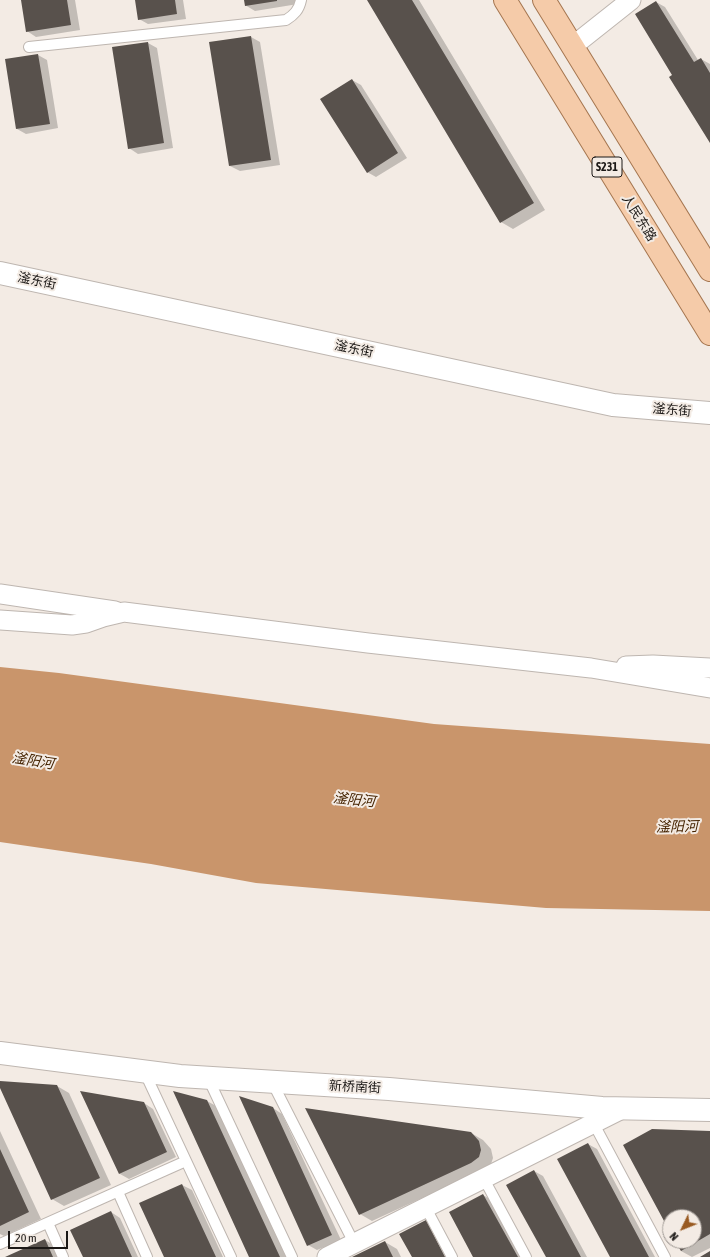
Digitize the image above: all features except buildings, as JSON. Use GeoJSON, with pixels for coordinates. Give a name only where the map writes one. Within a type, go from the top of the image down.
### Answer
{"type":"FeatureCollection","features":[{"type":"Feature","properties":{"kind":"main road","name":"人民东路"},"geometry":{"type":"LineString","coordinates":[[505,0],[710,334]]}},
{"type":"Feature","properties":{"kind":"main road","name":"S231"},"geometry":{"type":"LineString","coordinates":[[544,0],[710,270]]}},
{"type":"Feature","properties":{"kind":"street"},"geometry":{"type":"LineString","coordinates":[[573,46],[631,0]]}},
{"type":"Feature","properties":{"kind":"street","name":"滏东街"},"geometry":{"type":"LineString","coordinates":[[0,273],[613,405],[710,413]]}},
{"type":"Feature","properties":{"kind":"street"},"geometry":{"type":"LineString","coordinates":[[0,594],[124,612],[591,668],[710,688]]}},
{"type":"Feature","properties":{"kind":"street"},"geometry":{"type":"LineString","coordinates":[[0,620],[72,625],[86,623],[124,612]]}},
{"type":"Feature","properties":{"kind":"street"},"geometry":{"type":"LineString","coordinates":[[591,668],[653,665],[710,668]]}},
{"type":"Feature","properties":{"kind":"street","name":"新桥南街"},"geometry":{"type":"LineString","coordinates":[[0,1053],[180,1076],[389,1089],[602,1108],[710,1110]]}},
{"type":"Feature","properties":{"kind":"street"},"geometry":{"type":"LineString","coordinates":[[327,1257],[624,1108]]}},
{"type":"Feature","properties":{"kind":"lane"},"geometry":{"type":"LineString","coordinates":[[29,47],[286,20],[295,14],[301,0]]}},
{"type":"Feature","properties":{"kind":"lane"},"geometry":{"type":"LineString","coordinates":[[144,1071],[231,1257]]}},
{"type":"Feature","properties":{"kind":"lane"},"geometry":{"type":"LineString","coordinates":[[207,1078],[292,1257]]}},
{"type":"Feature","properties":{"kind":"lane"},"geometry":{"type":"LineString","coordinates":[[272,1082],[354,1244]]}},
{"type":"Feature","properties":{"kind":"lane"},"geometry":{"type":"LineString","coordinates":[[594,1124],[665,1257]]}},
{"type":"Feature","properties":{"kind":"lane"},"geometry":{"type":"LineString","coordinates":[[0,1244],[186,1161]]}},
{"type":"Feature","properties":{"kind":"lane"},"geometry":{"type":"LineString","coordinates":[[484,1179],[526,1257]]}},
{"type":"Feature","properties":{"kind":"lane"},"geometry":{"type":"LineString","coordinates":[[118,1192],[147,1257]]}},
{"type":"Feature","properties":{"kind":"lane"},"geometry":{"type":"LineString","coordinates":[[426,1208],[452,1257]]}},
{"type":"Feature","properties":{"kind":"lane"},"geometry":{"type":"LineString","coordinates":[[48,1223],[63,1257]]}},
{"type":"Feature","properties":{"kind":"water","name":"滏阳河"},"geometry":{"type":"Polygon","coordinates":[[[0,667],[59,673],[434,724],[710,744],[710,911],[546,908],[256,883],[151,864],[0,842],[0,667]]]}}]}
